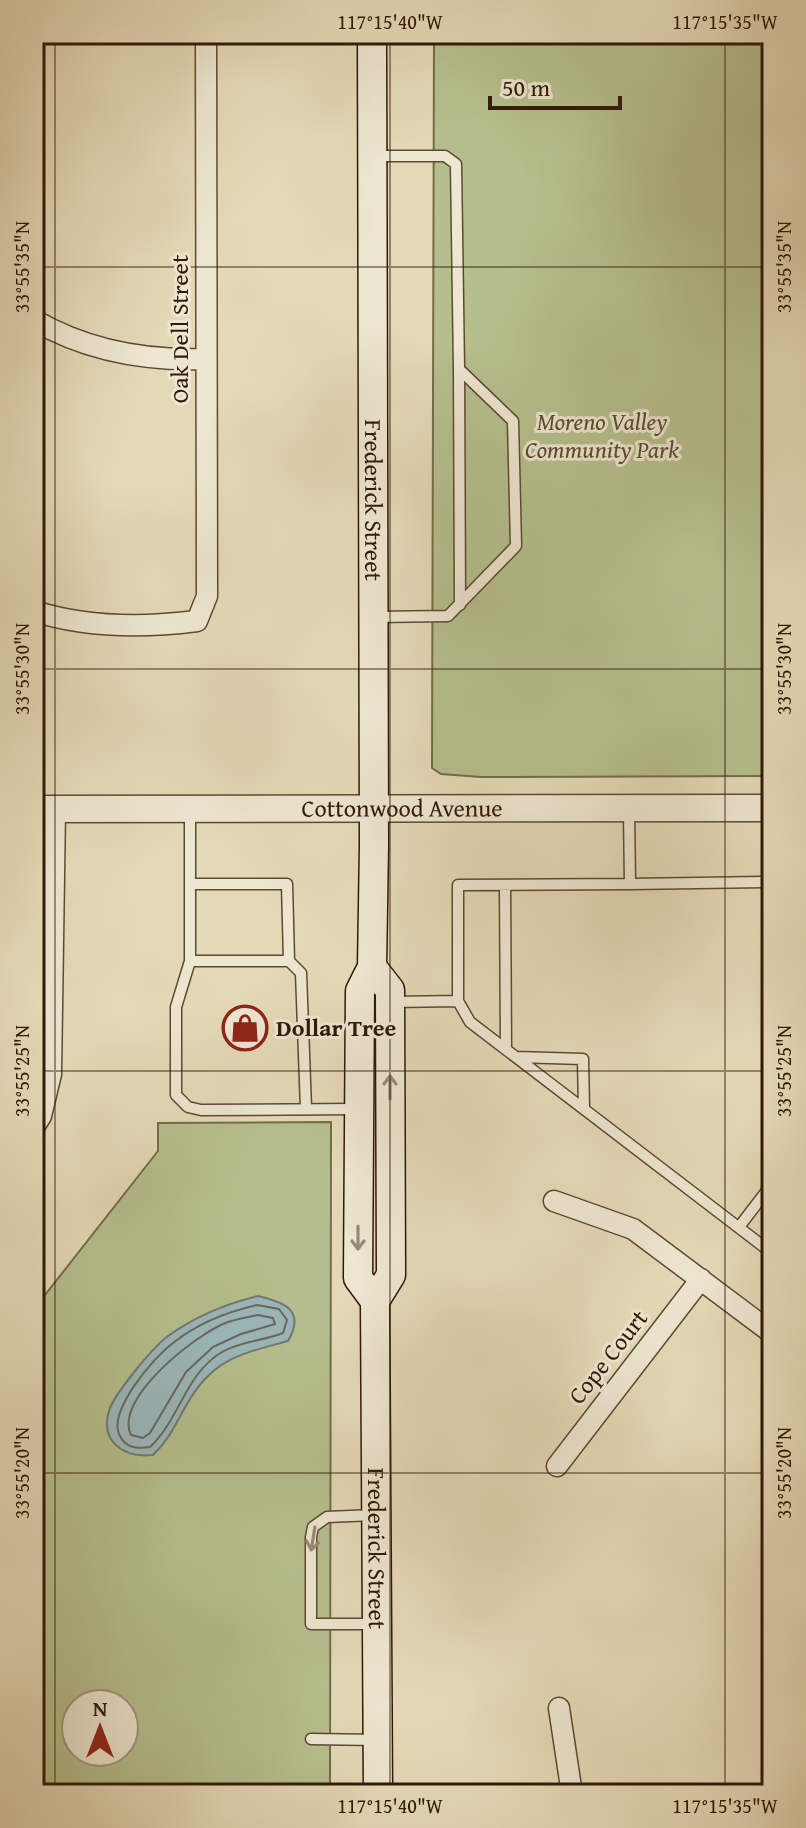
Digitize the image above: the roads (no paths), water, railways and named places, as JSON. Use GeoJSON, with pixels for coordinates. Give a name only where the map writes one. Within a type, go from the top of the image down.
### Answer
{"type":"FeatureCollection","features":[{"type":"Feature","properties":{"kind":"main road","name":"Frederick Street"},"geometry":{"type":"LineString","coordinates":[[372,34],[372,967],[360,991],[358,1278],[375,1301]]}},
{"type":"Feature","properties":{"kind":"main road","name":"Frederick Street"},"geometry":{"type":"LineString","coordinates":[[372,967],[390,990],[391,1275],[375,1301],[378,1794]]}},
{"type":"Feature","properties":{"kind":"main road"},"geometry":{"type":"LineString","coordinates":[[359,1109],[371,1118],[375,1134],[377,1199],[391,1220]]}},
{"type":"Feature","properties":{"kind":"street","name":"Oak Dell Street"},"geometry":{"type":"LineString","coordinates":[[34,611],[61,620],[94,624],[158,626],[197,621],[207,596],[206,34]]}},
{"type":"Feature","properties":{"kind":"street"},"geometry":{"type":"LineString","coordinates":[[34,320],[79,341],[138,357],[206,359]]}},
{"type":"Feature","properties":{"kind":"street","name":"Cottonwood Avenue"},"geometry":{"type":"LineString","coordinates":[[44,809],[772,808]]}},
{"type":"Feature","properties":{"kind":"street"},"geometry":{"type":"LineString","coordinates":[[34,1127],[41,1116],[51,1074],[44,809]]}},
{"type":"Feature","properties":{"kind":"street"},"geometry":{"type":"LineString","coordinates":[[554,1201],[633,1229],[772,1333]]}},
{"type":"Feature","properties":{"kind":"street","name":"Cope Court"},"geometry":{"type":"LineString","coordinates":[[557,1466],[701,1279]]}},
{"type":"Feature","properties":{"kind":"street"},"geometry":{"type":"LineString","coordinates":[[559,1708],[572,1794]]}},
{"type":"Feature","properties":{"kind":"lane"},"geometry":{"type":"LineString","coordinates":[[372,156],[445,156],[456,164],[460,605]]}},
{"type":"Feature","properties":{"kind":"lane"},"geometry":{"type":"LineString","coordinates":[[373,617],[448,616],[516,546],[513,421],[459,369]]}},
{"type":"Feature","properties":{"kind":"lane"},"geometry":{"type":"LineString","coordinates":[[190,809],[190,961],[176,1007],[176,1095],[181,1102],[201,1110],[359,1109]]}},
{"type":"Feature","properties":{"kind":"lane"},"geometry":{"type":"LineString","coordinates":[[629,809],[630,884]]}},
{"type":"Feature","properties":{"kind":"lane"},"geometry":{"type":"LineString","coordinates":[[772,882],[458,885],[458,1001],[470,1022],[772,1253]]}},
{"type":"Feature","properties":{"kind":"lane"},"geometry":{"type":"LineString","coordinates":[[190,884],[287,884],[289,961],[301,973],[304,982],[306,1108]]}},
{"type":"Feature","properties":{"kind":"lane"},"geometry":{"type":"LineString","coordinates":[[505,885],[506,1049]]}},
{"type":"Feature","properties":{"kind":"lane"},"geometry":{"type":"LineString","coordinates":[[190,961],[289,961]]}},
{"type":"Feature","properties":{"kind":"lane"},"geometry":{"type":"LineString","coordinates":[[390,1002],[458,1001]]}},
{"type":"Feature","properties":{"kind":"lane"},"geometry":{"type":"LineString","coordinates":[[515,1057],[583,1059],[584,1109]]}},
{"type":"Feature","properties":{"kind":"lane"},"geometry":{"type":"LineString","coordinates":[[739,1227],[772,1184]]}},
{"type":"Feature","properties":{"kind":"lane"},"geometry":{"type":"LineString","coordinates":[[376,1515],[327,1517],[313,1527],[311,1624],[376,1624]]}},
{"type":"Feature","properties":{"kind":"lane"},"geometry":{"type":"LineString","coordinates":[[311,1739],[377,1740]]}},
{"type":"Feature","properties":{"kind":"water"},"geometry":{"type":"Polygon","coordinates":[[[258,1296],[290,1309],[295,1322],[288,1341],[242,1355],[218,1367],[197,1389],[168,1437],[153,1455],[132,1454],[116,1445],[108,1430],[110,1408],[127,1381],[154,1350],[168,1336],[200,1317],[258,1296]]]}},
{"type":"Feature","properties":{"kind":"place","name":"Dollar Tree"},"geometry":{"type":"Point","coordinates":[245,1028]}},
{"type":"Feature","properties":{"kind":"park label","name":"Moreno Valley Community Park"},"geometry":{"type":"Point","coordinates":[602,436]}}]}
